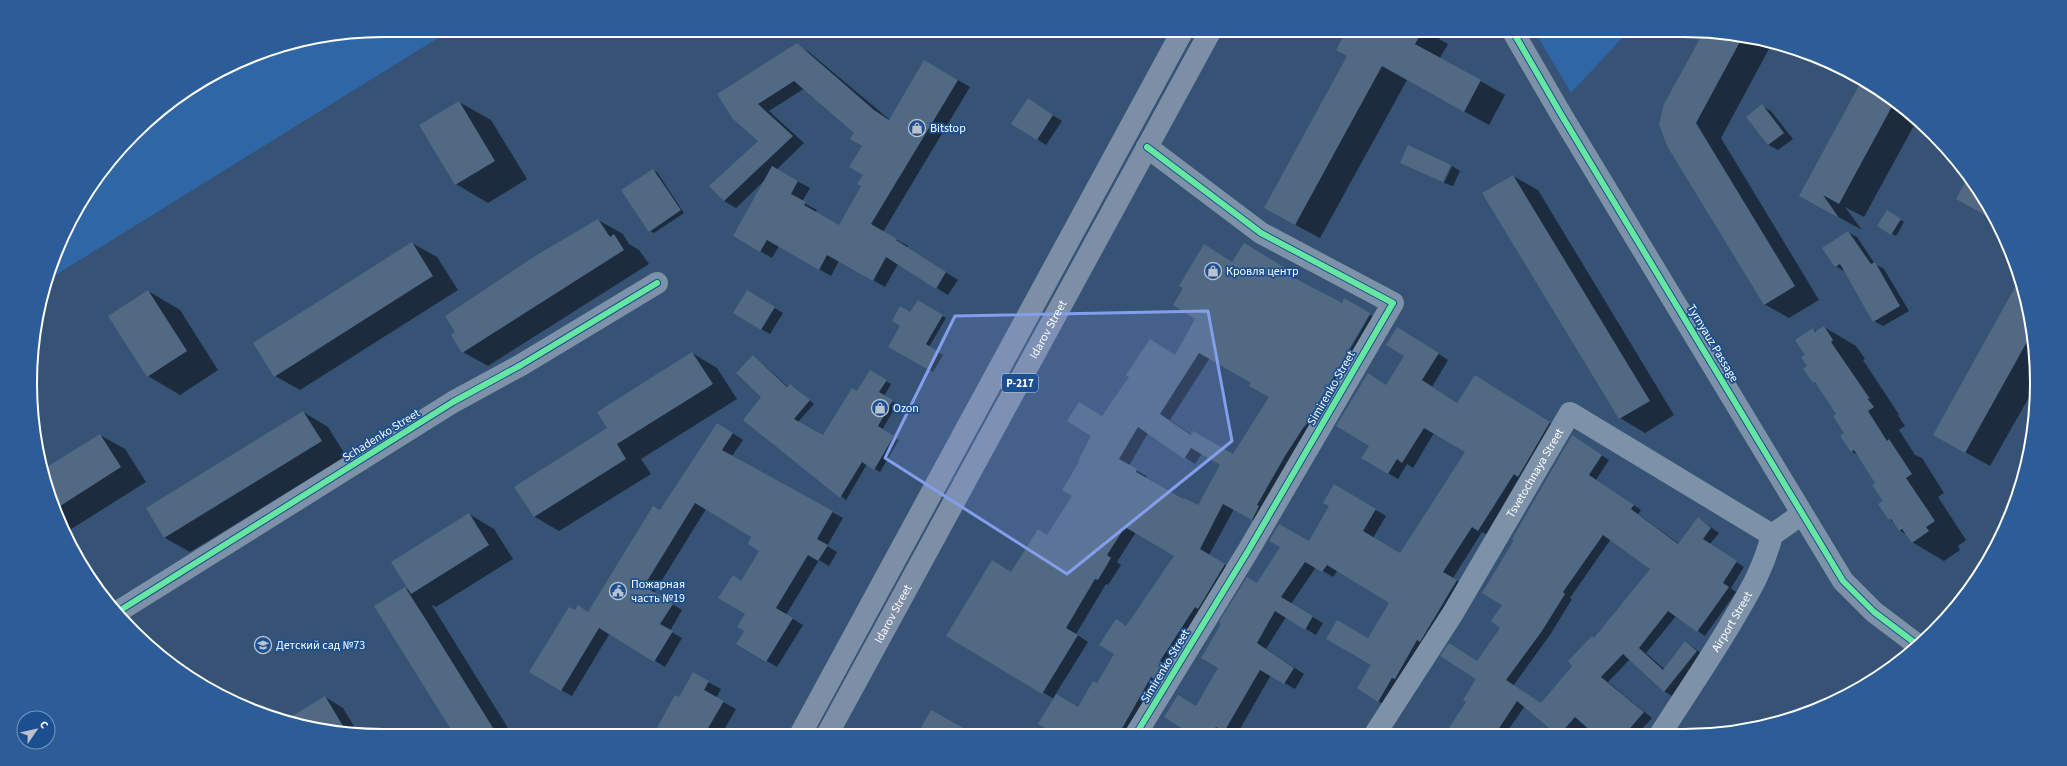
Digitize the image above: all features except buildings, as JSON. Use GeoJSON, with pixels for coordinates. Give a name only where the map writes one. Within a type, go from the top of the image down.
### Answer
{"type":"FeatureCollection","features":[{"type":"Feature","properties":{"kind":"main road","name":"Idarov Street"},"geometry":{"type":"LineString","coordinates":[[803,729],[1179,37]]}},
{"type":"Feature","properties":{"kind":"main road","name":"Idarov Street"},"geometry":{"type":"LineString","coordinates":[[831,729],[1207,37]]}},
{"type":"Feature","properties":{"kind":"street","name":"Tyrnyauz Passage"},"geometry":{"type":"LineString","coordinates":[[1516,37],[1843,581],[1874,612],[1913,642]]}},
{"type":"Feature","properties":{"kind":"street","name":"Simirenko Street"},"geometry":{"type":"LineString","coordinates":[[1139,729],[1248,551],[1393,303],[1261,233],[1147,147]]}},
{"type":"Feature","properties":{"kind":"street","name":"Schadenko Street"},"geometry":{"type":"LineString","coordinates":[[121,609],[453,402],[522,365],[657,282]]}},
{"type":"Feature","properties":{"kind":"street","name":"Tsvetochnaya Street"},"geometry":{"type":"LineString","coordinates":[[1378,729],[1453,613],[1570,413],[1772,535]]}},
{"type":"Feature","properties":{"kind":"street"},"geometry":{"type":"LineString","coordinates":[[1772,535],[1802,514]]}},
{"type":"Feature","properties":{"kind":"street","name":"Airport Street"},"geometry":{"type":"LineString","coordinates":[[1664,729],[1710,659],[1758,578],[1772,535]]}},
{"type":"Feature","properties":{"kind":"highlighted area"},"geometry":{"type":"Polygon","coordinates":[[[1208,311],[1232,441],[1067,574],[885,458],[955,316],[1208,311]]]}},
{"type":"Feature","properties":{"kind":"shaded area"},"geometry":{"type":"Polygon","coordinates":[[[440,37],[54,276],[63,251],[83,210],[108,172],[138,138],[172,108],[210,83],[251,63],[272,55],[315,44],[360,38],[440,37]]]}},
{"type":"Feature","properties":{"kind":"shaded area"},"geometry":{"type":"Polygon","coordinates":[[[1538,37],[1623,37],[1571,93],[1538,37]]]}},
{"type":"Feature","properties":{"kind":"cycle path"},"geometry":{"type":"LineString","coordinates":[[1516,37],[1562,116],[1843,581],[1874,612],[1913,642]]}},
{"type":"Feature","properties":{"kind":"cycle path"},"geometry":{"type":"LineString","coordinates":[[1139,729],[1248,551],[1393,303],[1261,233],[1147,147]]}},
{"type":"Feature","properties":{"kind":"cycle path"},"geometry":{"type":"LineString","coordinates":[[122,609],[453,402],[521,365],[657,283]]}},
{"type":"Feature","properties":{"kind":"place","name":"Bitstop"},"geometry":{"type":"Point","coordinates":[917,128]}},
{"type":"Feature","properties":{"kind":"place","name":"Кровля центр"},"geometry":{"type":"Point","coordinates":[1213,271]}},
{"type":"Feature","properties":{"kind":"place","name":"Ozon"},"geometry":{"type":"Point","coordinates":[880,408]}},
{"type":"Feature","properties":{"kind":"place","name":"Пожарная часть №19"},"geometry":{"type":"Point","coordinates":[618,591]}},
{"type":"Feature","properties":{"kind":"place","name":"Детский сад №73"},"geometry":{"type":"Point","coordinates":[263,645]}}]}
